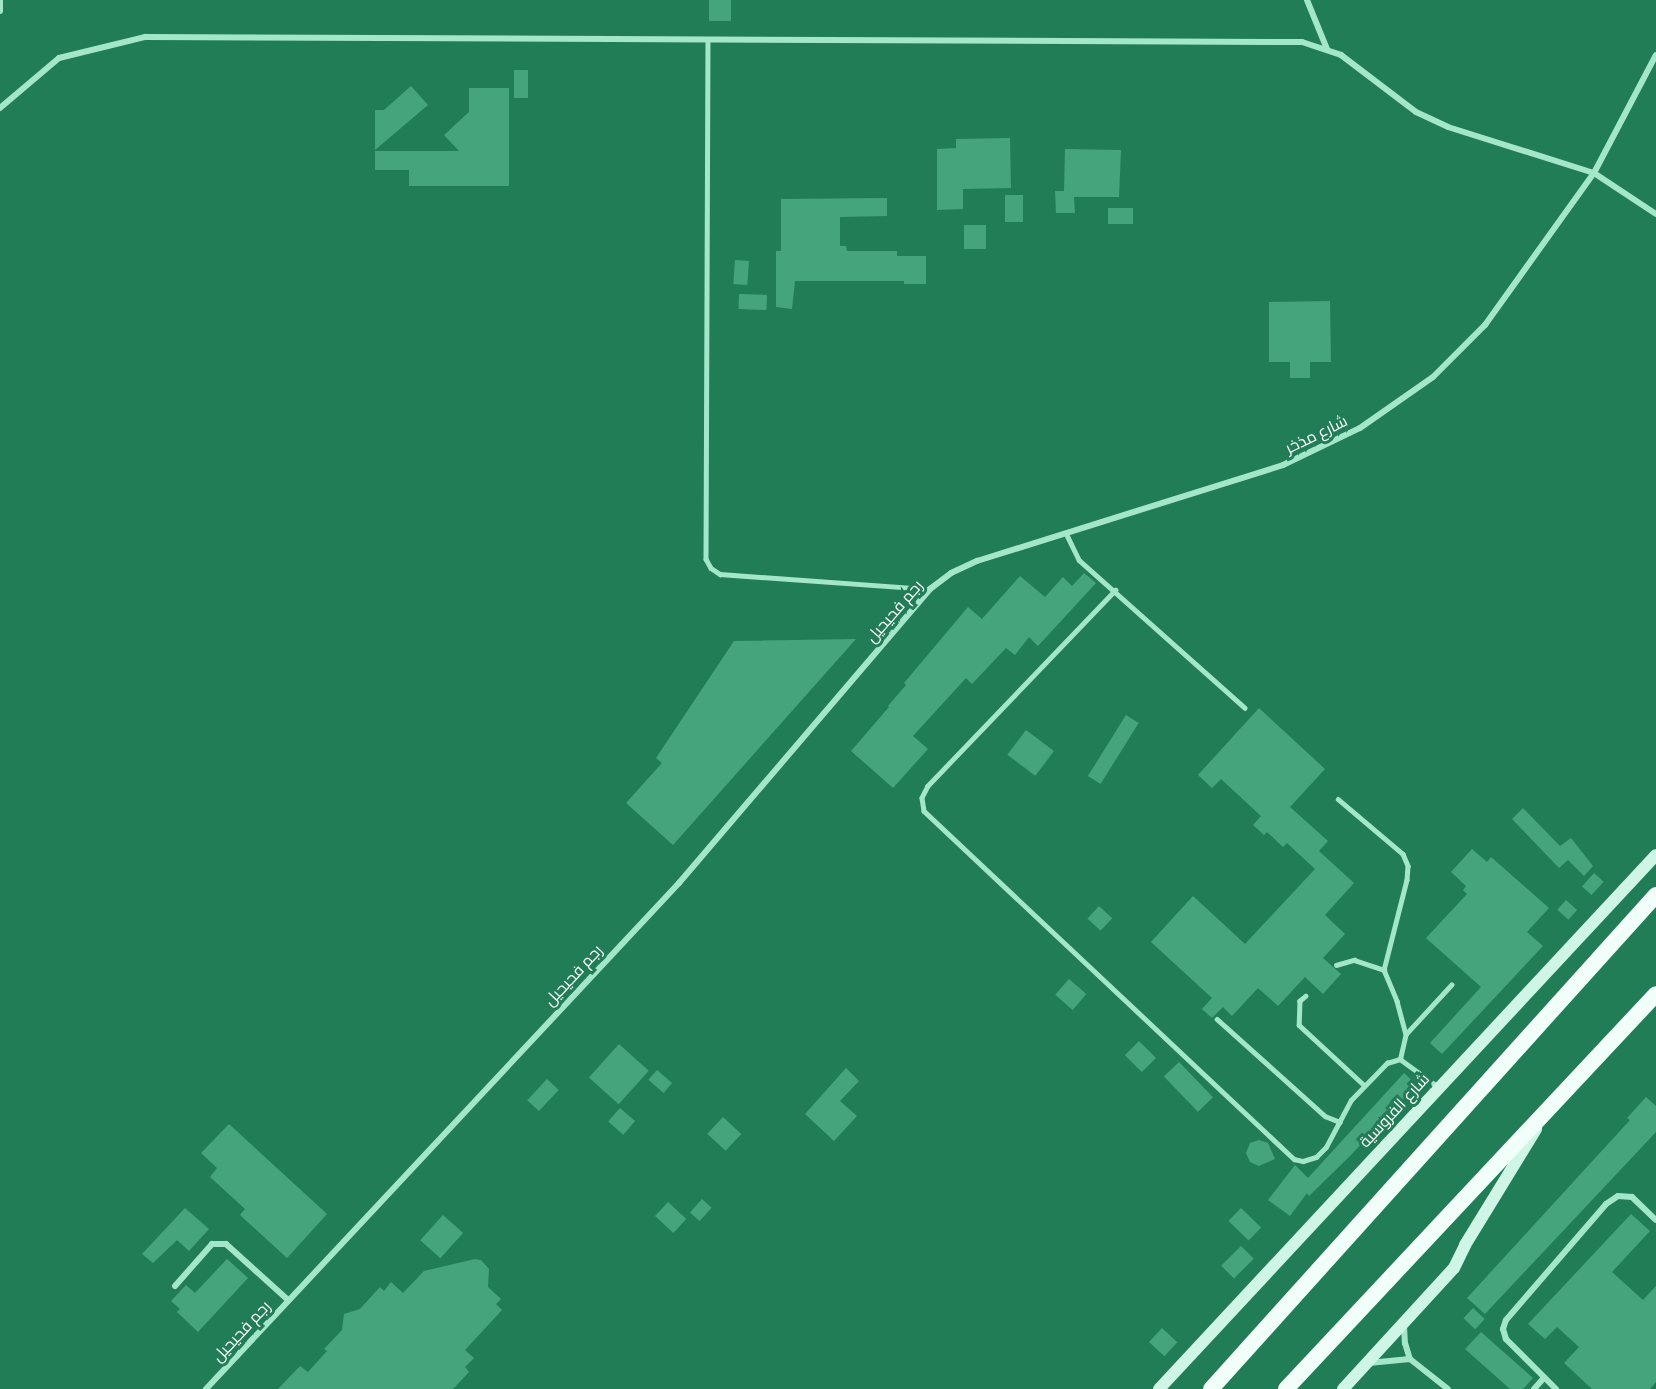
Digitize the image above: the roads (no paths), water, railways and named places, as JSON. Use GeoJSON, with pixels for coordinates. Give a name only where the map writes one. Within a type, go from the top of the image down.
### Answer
{"type":"FeatureCollection","features":[{"type":"Feature","properties":{"kind":"highway"},"geometry":{"type":"LineString","coordinates":[[1211,1389],[1656,895]]}},
{"type":"Feature","properties":{"kind":"highway"},"geometry":{"type":"LineString","coordinates":[[1286,1389],[1656,994]]}},
{"type":"Feature","properties":{"kind":"main road","name":"شارع الفروسية"},"geometry":{"type":"LineString","coordinates":[[1159,1389],[1656,855]]}},
{"type":"Feature","properties":{"kind":"main road"},"geometry":{"type":"LineString","coordinates":[[1343,1389],[1404,1326],[1454,1268],[1465,1245],[1550,1106]]}},
{"type":"Feature","properties":{"kind":"street"},"geometry":{"type":"LineString","coordinates":[[0,0],[0,11]]}},
{"type":"Feature","properties":{"kind":"street"},"geometry":{"type":"LineString","coordinates":[[1306,0],[1327,50]]}},
{"type":"Feature","properties":{"kind":"street"},"geometry":{"type":"LineString","coordinates":[[0,108],[59,58],[145,37],[1302,42],[1341,56],[1398,101],[1437,122],[1594,173],[1656,214]]}},
{"type":"Feature","properties":{"kind":"street","name":"شارع مذخر"},"geometry":{"type":"LineString","coordinates":[[951,573],[977,561],[1283,465],[1360,429],[1433,377],[1485,326],[1594,173],[1656,55]]}},
{"type":"Feature","properties":{"kind":"street","name":"رجم فحيحيل"},"geometry":{"type":"LineString","coordinates":[[206,1389],[679,883],[930,589],[951,573]]}},
{"type":"Feature","properties":{"kind":"street"},"geometry":{"type":"LineString","coordinates":[[1556,1389],[1506,1339],[1503,1329],[1506,1320],[1606,1204],[1618,1196],[1632,1197],[1656,1220]]}},
{"type":"Feature","properties":{"kind":"street"},"geometry":{"type":"LineString","coordinates":[[176,1286],[212,1244],[226,1244],[288,1300]]}},
{"type":"Feature","properties":{"kind":"street"},"geometry":{"type":"LineString","coordinates":[[1404,1326],[1405,1343],[1410,1359],[1448,1389]]}},
{"type":"Feature","properties":{"kind":"street"},"geometry":{"type":"LineString","coordinates":[[1368,1363],[1410,1359]]}},
{"type":"Feature","properties":{"kind":"street"},"geometry":{"type":"LineString","coordinates":[[1534,1389],[1544,1378]]}},
{"type":"Feature","properties":{"kind":"lane"},"geometry":{"type":"LineString","coordinates":[[708,39],[706,559],[711,568],[720,574],[930,589]]}},
{"type":"Feature","properties":{"kind":"lane"},"geometry":{"type":"LineString","coordinates":[[1066,533],[1079,560],[1116,590],[1245,708]]}},
{"type":"Feature","properties":{"kind":"lane"},"geometry":{"type":"LineString","coordinates":[[1116,590],[928,786],[922,798],[924,810],[1293,1159],[1303,1161],[1316,1157],[1341,1122],[1351,1100],[1363,1084],[1387,1063],[1400,1059]]}},
{"type":"Feature","properties":{"kind":"lane"},"geometry":{"type":"LineString","coordinates":[[1338,799],[1403,854],[1408,866],[1407,880],[1384,970],[1397,1001],[1406,1034],[1400,1059]]}},
{"type":"Feature","properties":{"kind":"lane"},"geometry":{"type":"LineString","coordinates":[[1336,965],[1354,960],[1384,970]]}},
{"type":"Feature","properties":{"kind":"lane"},"geometry":{"type":"LineString","coordinates":[[1406,1034],[1451,985]]}},
{"type":"Feature","properties":{"kind":"lane"},"geometry":{"type":"LineString","coordinates":[[1306,996],[1300,1001],[1299,1025],[1363,1084]]}},
{"type":"Feature","properties":{"kind":"lane"},"geometry":{"type":"LineString","coordinates":[[1217,1019],[1325,1116],[1341,1122]]}},
{"type":"Feature","properties":{"kind":"lane"},"geometry":{"type":"LineString","coordinates":[[1400,1059],[1440,1088]]}}]}
